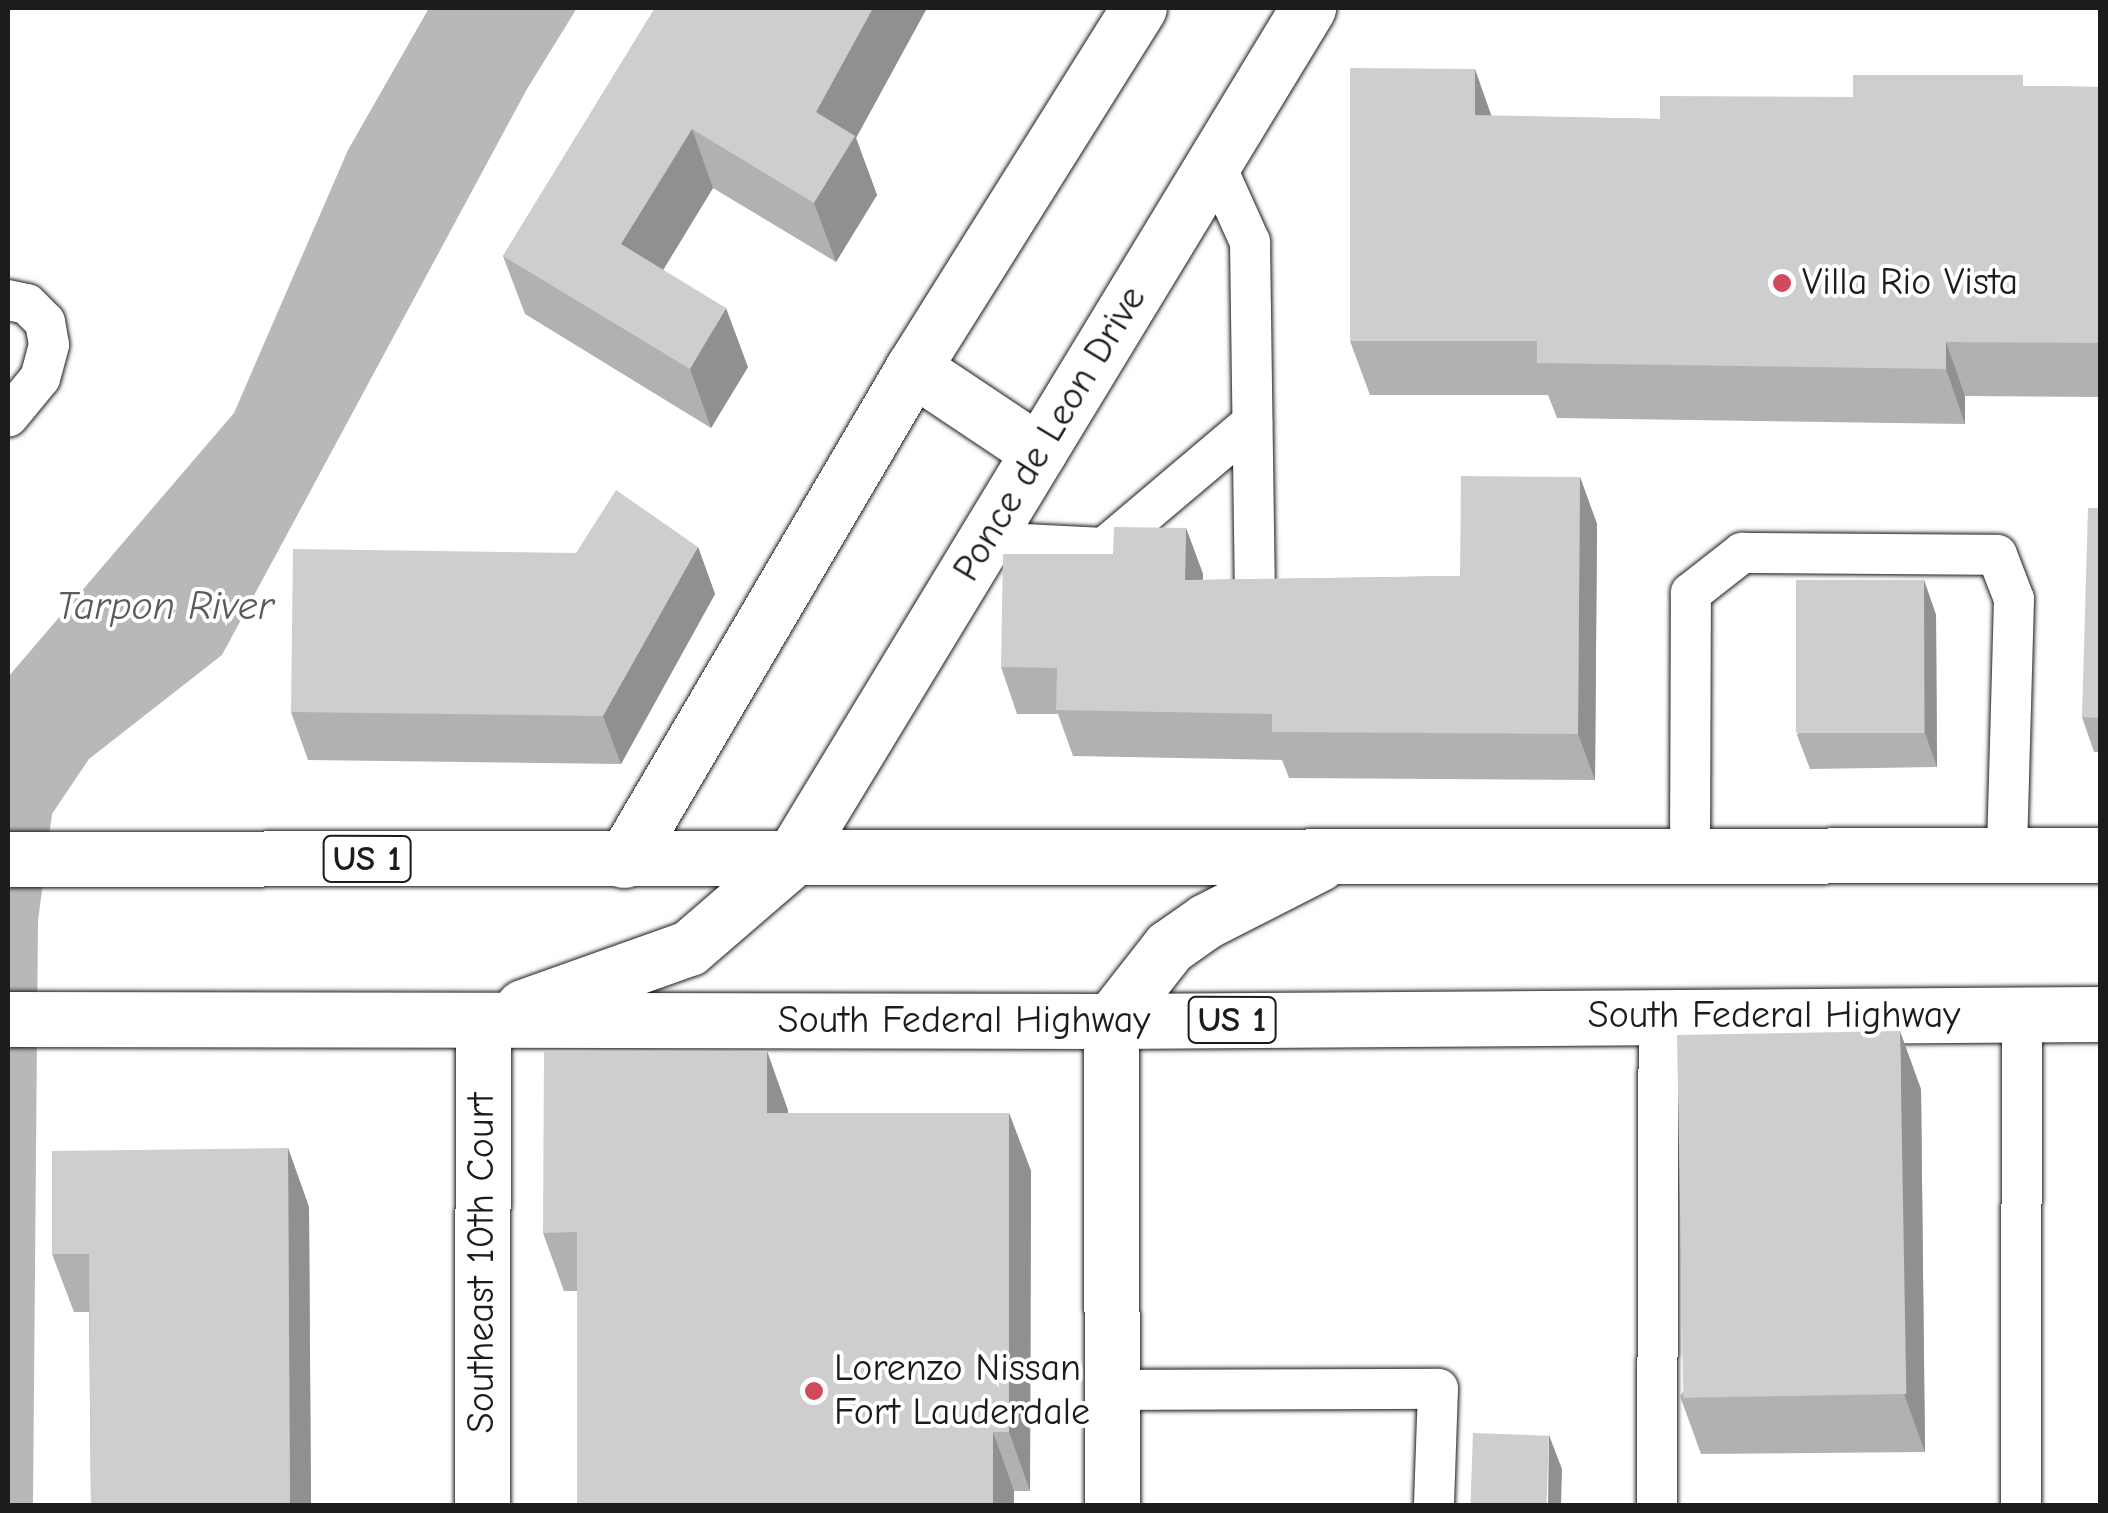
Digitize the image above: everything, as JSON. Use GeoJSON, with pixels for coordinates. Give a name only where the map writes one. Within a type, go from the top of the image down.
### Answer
{"type":"FeatureCollection","features":[{"type":"Feature","properties":{"kind":"main road"},"geometry":{"type":"LineString","coordinates":[[624,860],[913,368],[1139,8]]}},
{"type":"Feature","properties":{"kind":"main road","name":"Ponce de Leon Drive"},"geometry":{"type":"LineString","coordinates":[[483,1022],[689,948],[791,860],[1308,8]]}},
{"type":"Feature","properties":{"kind":"main road"},"geometry":{"type":"LineString","coordinates":[[913,368],[1038,452]]}},
{"type":"Feature","properties":{"kind":"main road","name":"US 1"},"geometry":{"type":"LineString","coordinates":[[8,859],[2100,855]]}},
{"type":"Feature","properties":{"kind":"main road"},"geometry":{"type":"LineString","coordinates":[[1112,1506],[1111,1021],[1169,947],[1206,921],[1330,858]]}},
{"type":"Feature","properties":{"kind":"main road","name":"South Federal Highway"},"geometry":{"type":"LineString","coordinates":[[8,1019],[1111,1021],[2100,1014]]}},
{"type":"Feature","properties":{"kind":"main road","name":"Southeast 10th Court"},"geometry":{"type":"LineString","coordinates":[[482,1506],[483,1022]]}},
{"type":"Feature","properties":{"kind":"lane"},"geometry":{"type":"LineString","coordinates":[[1214,162],[1250,242],[1255,598]]}},
{"type":"Feature","properties":{"kind":"lane"},"geometry":{"type":"LineString","coordinates":[[8,300],[28,304],[45,322],[49,344],[40,378],[8,417]]}},
{"type":"Feature","properties":{"kind":"lane"},"geometry":{"type":"LineString","coordinates":[[984,542],[1104,548],[1252,423]]}},
{"type":"Feature","properties":{"kind":"lane"},"geometry":{"type":"LineString","coordinates":[[1690,856],[1691,594],[1742,553],[1997,555],[2014,599],[2008,856]]}},
{"type":"Feature","properties":{"kind":"lane"},"geometry":{"type":"LineString","coordinates":[[2021,1506],[2022,1014]]}},
{"type":"Feature","properties":{"kind":"lane"},"geometry":{"type":"LineString","coordinates":[[1657,1506],[1659,1016]]}},
{"type":"Feature","properties":{"kind":"lane"},"geometry":{"type":"LineString","coordinates":[[1112,1390],[1438,1389],[1434,1506]]}},
{"type":"Feature","properties":{"kind":"water","name":"Tarpon River"},"geometry":{"type":"Polygon","coordinates":[[[429,8],[577,8],[527,89],[222,655],[89,759],[52,814],[38,921],[33,1505],[8,1506],[8,677],[234,413],[348,150],[429,8]]]}},
{"type":"Feature","properties":{"kind":"building"},"geometry":{"type":"Polygon","coordinates":[[[655,8],[873,8],[816,112],[855,136],[814,203],[692,129],[621,244],[726,308],[690,369],[503,256],[655,8]]]}},
{"type":"Feature","properties":{"kind":"building"},"geometry":{"type":"Polygon","coordinates":[[[1350,68],[1475,69],[1475,115],[1660,119],[1660,96],[1853,97],[1853,75],[2023,75],[2023,86],[2100,87],[2100,343],[1946,342],[1946,369],[1537,363],[1537,341],[1350,341],[1350,68]]]}},
{"type":"Feature","properties":{"kind":"building"},"geometry":{"type":"Polygon","coordinates":[[[1461,476],[1580,477],[1578,734],[1272,732],[1272,714],[1056,710],[1057,668],[1001,667],[1003,554],[1113,554],[1114,527],[1186,528],[1185,580],[1460,576],[1461,476]]]}},
{"type":"Feature","properties":{"kind":"building"},"geometry":{"type":"Polygon","coordinates":[[[616,490],[698,547],[603,716],[291,712],[293,549],[576,553],[616,490]]]}},
{"type":"Feature","properties":{"kind":"building"},"geometry":{"type":"Polygon","coordinates":[[[2088,508],[2100,508],[2100,718],[2082,717],[2088,508]]]}},
{"type":"Feature","properties":{"kind":"building"},"geometry":{"type":"Polygon","coordinates":[[[1796,580],[1924,580],[1924,733],[1796,733],[1796,580]]]}},
{"type":"Feature","properties":{"kind":"building"},"geometry":{"type":"Polygon","coordinates":[[[1900,1031],[1906,1394],[1683,1398],[1677,1035],[1900,1031]]]}},
{"type":"Feature","properties":{"kind":"building","name":"Lorenzo Nissan Fort Lauderdale"},"geometry":{"type":"Polygon","coordinates":[[[767,1051],[767,1113],[1009,1113],[1009,1432],[993,1432],[993,1506],[577,1506],[577,1232],[543,1233],[544,1052],[767,1051]]]}},
{"type":"Feature","properties":{"kind":"building"},"geometry":{"type":"Polygon","coordinates":[[[288,1148],[290,1506],[91,1506],[89,1254],[52,1254],[52,1151],[288,1148]]]}},
{"type":"Feature","properties":{"kind":"building"},"geometry":{"type":"Polygon","coordinates":[[[1473,1433],[1549,1436],[1546,1506],[1470,1506],[1473,1433]]]}},
{"type":"Feature","properties":{"kind":"place","name":"Villa Rio Vista"},"geometry":{"type":"Point","coordinates":[1782,283]}},
{"type":"Feature","properties":{"kind":"place","name":"Lorenzo Nissan Fort Lauderdale"},"geometry":{"type":"Point","coordinates":[814,1391]}}]}
